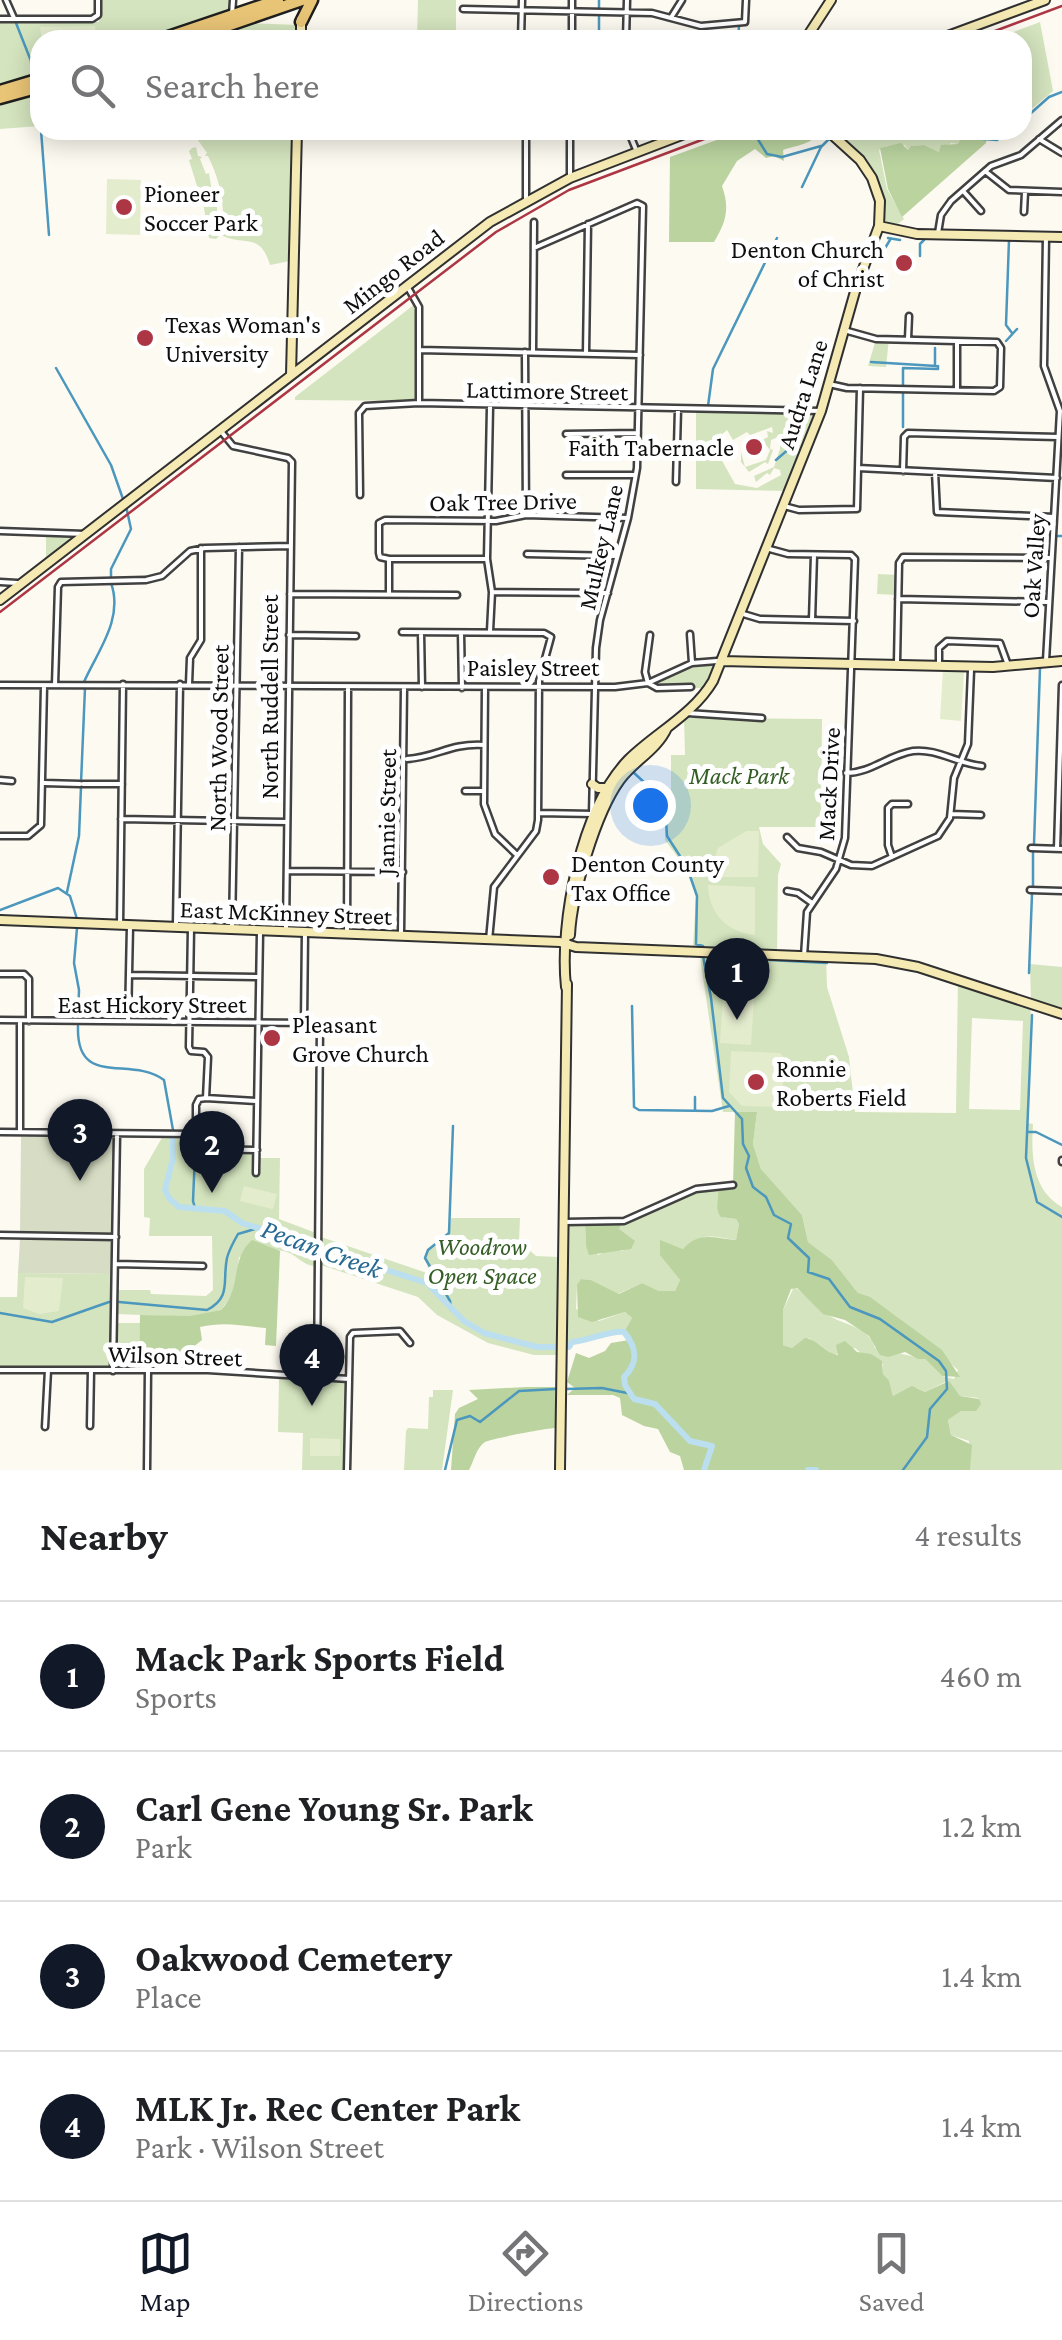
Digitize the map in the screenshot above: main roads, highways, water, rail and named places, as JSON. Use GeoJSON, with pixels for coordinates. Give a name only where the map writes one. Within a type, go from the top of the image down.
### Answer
{"type":"FeatureCollection","features":[{"type":"Feature","properties":{"kind":"main road"},"geometry":{"type":"LineString","coordinates":[[190,30],[278,0]]}},
{"type":"Feature","properties":{"kind":"main road"},"geometry":{"type":"LineString","coordinates":[[215,30],[302,0]]}},
{"type":"Feature","properties":{"kind":"main road"},"geometry":{"type":"LineString","coordinates":[[301,22],[312,0]]}},
{"type":"Feature","properties":{"kind":"main road"},"geometry":{"type":"LineString","coordinates":[[0,94],[30,83]]}},
{"type":"Feature","properties":{"kind":"main road"},"geometry":{"type":"LineString","coordinates":[[0,94],[30,90]]}},
{"type":"Feature","properties":{"kind":"waterway"},"geometry":{"type":"LineString","coordinates":[[599,0],[599,8]]}},
{"type":"Feature","properties":{"kind":"waterway"},"geometry":{"type":"LineString","coordinates":[[599,14],[599,30]]}},
{"type":"Feature","properties":{"kind":"waterway"},"geometry":{"type":"LineString","coordinates":[[16,23],[30,58]]}},
{"type":"Feature","properties":{"kind":"waterway"},"geometry":{"type":"LineString","coordinates":[[739,26],[739,30]]}},
{"type":"Feature","properties":{"kind":"waterway"},"geometry":{"type":"LineString","coordinates":[[1032,112],[1049,97],[1062,92]]}},
{"type":"Feature","properties":{"kind":"waterway"},"geometry":{"type":"LineString","coordinates":[[42,140],[49,235]]}},
{"type":"Feature","properties":{"kind":"waterway"},"geometry":{"type":"LineString","coordinates":[[758,140],[767,154],[782,157],[821,146]]}},
{"type":"Feature","properties":{"kind":"waterway"},"geometry":{"type":"LineString","coordinates":[[802,187],[828,140]]}},
{"type":"Feature","properties":{"kind":"waterway"},"geometry":{"type":"LineString","coordinates":[[708,406],[713,369],[777,238]]}},
{"type":"Feature","properties":{"kind":"waterway"},"geometry":{"type":"LineString","coordinates":[[888,238],[900,240]]}},
{"type":"Feature","properties":{"kind":"waterway"},"geometry":{"type":"LineString","coordinates":[[882,253],[890,240]]}},
{"type":"Feature","properties":{"kind":"waterway"},"geometry":{"type":"LineString","coordinates":[[920,256],[924,240]]}},
{"type":"Feature","properties":{"kind":"waterway"},"geometry":{"type":"LineString","coordinates":[[1009,240],[1006,325],[1012,333]]}},
{"type":"Feature","properties":{"kind":"waterway"},"geometry":{"type":"LineString","coordinates":[[1006,341],[1017,329]]}},
{"type":"Feature","properties":{"kind":"waterway"},"geometry":{"type":"LineString","coordinates":[[935,348],[935,365]]}},
{"type":"Feature","properties":{"kind":"waterway"},"geometry":{"type":"LineString","coordinates":[[871,362],[936,366]]}},
{"type":"Feature","properties":{"kind":"waterway"},"geometry":{"type":"LineString","coordinates":[[903,427],[903,368],[938,366]]}},
{"type":"Feature","properties":{"kind":"waterway"},"geometry":{"type":"LineString","coordinates":[[56,368],[111,465],[123,499]]}},
{"type":"Feature","properties":{"kind":"waterway"},"geometry":{"type":"LineString","coordinates":[[776,460],[790,448],[802,420]]}},
{"type":"Feature","properties":{"kind":"waterway"},"geometry":{"type":"LineString","coordinates":[[111,578],[111,569],[131,529],[126,506]]}},
{"type":"Feature","properties":{"kind":"waterway"},"geometry":{"type":"LineString","coordinates":[[1057,536],[1062,536]]}},
{"type":"Feature","properties":{"kind":"waterway"},"geometry":{"type":"LineString","coordinates":[[84,682],[112,622],[111,583]]}},
{"type":"Feature","properties":{"kind":"waterway"},"geometry":{"type":"LineString","coordinates":[[1034,844],[1040,668]]}},
{"type":"Feature","properties":{"kind":"waterway"},"geometry":{"type":"LineString","coordinates":[[81,783],[85,688]]}},
{"type":"Feature","properties":{"kind":"waterway"},"geometry":{"type":"LineString","coordinates":[[633,772],[646,784]]}},
{"type":"Feature","properties":{"kind":"waterway"},"geometry":{"type":"LineString","coordinates":[[67,892],[79,836],[81,787]]}},
{"type":"Feature","properties":{"kind":"waterway"},"geometry":{"type":"LineString","coordinates":[[649,787],[665,803],[667,836],[687,867],[697,896],[696,944],[703,946]]}},
{"type":"Feature","properties":{"kind":"waterway"},"geometry":{"type":"LineString","coordinates":[[1033,853],[1033,886]]}},
{"type":"Feature","properties":{"kind":"waterway","name":"Pecan Creek"},"geometry":{"type":"LineString","coordinates":[[0,910],[58,888],[70,896],[77,919]]}},
{"type":"Feature","properties":{"kind":"waterway"},"geometry":{"type":"LineString","coordinates":[[1029,973],[1032,894]]}},
{"type":"Feature","properties":{"kind":"waterway","name":"Pecan Creek"},"geometry":{"type":"LineString","coordinates":[[77,928],[74,963],[78,1017]]}},
{"type":"Feature","properties":{"kind":"waterway"},"geometry":{"type":"LineString","coordinates":[[655,954],[687,956]]}},
{"type":"Feature","properties":{"kind":"waterway"},"geometry":{"type":"LineString","coordinates":[[698,956],[766,959]]}},
{"type":"Feature","properties":{"kind":"waterway"},"geometry":{"type":"LineString","coordinates":[[703,956],[723,1098],[742,1119],[743,1144],[749,1156],[746,1168],[753,1187],[766,1197],[774,1215],[791,1224],[788,1238],[809,1258],[808,1272],[829,1279],[850,1307],[880,1319],[939,1361],[946,1371],[947,1389],[930,1409],[927,1437],[903,1470]]}},
{"type":"Feature","properties":{"kind":"waterway"},"geometry":{"type":"LineString","coordinates":[[770,960],[827,963]]}},
{"type":"Feature","properties":{"kind":"waterway"},"geometry":{"type":"LineString","coordinates":[[632,1006],[634,1107],[712,1111],[729,1106]]}},
{"type":"Feature","properties":{"kind":"waterway"},"geometry":{"type":"LineString","coordinates":[[1032,1015],[1026,1158],[1037,1202],[1062,1217]]}},
{"type":"Feature","properties":{"kind":"waterway","name":"Pecan Creek"},"geometry":{"type":"LineString","coordinates":[[78,1026],[80,1045],[86,1058],[95,1064],[150,1073],[164,1080],[173,1130]]}},
{"type":"Feature","properties":{"kind":"waterway"},"geometry":{"type":"LineString","coordinates":[[695,1097],[695,1111]]}},
{"type":"Feature","properties":{"kind":"waterway"},"geometry":{"type":"LineString","coordinates":[[451,1310],[450,1301],[425,1258],[428,1250],[449,1233],[453,1126]]}},
{"type":"Feature","properties":{"kind":"waterway"},"geometry":{"type":"LineString","coordinates":[[1027,1132],[1036,1132],[1062,1145]]}},
{"type":"Feature","properties":{"kind":"waterway","name":"Pecan Creek"},"geometry":{"type":"LineString","coordinates":[[173,1138],[173,1158],[165,1190],[179,1207],[225,1211],[242,1223],[284,1236],[337,1260],[352,1259],[427,1283],[464,1321],[484,1333],[537,1347],[569,1347],[572,1342],[624,1332],[634,1356],[624,1377],[625,1385],[634,1399],[655,1404],[690,1441],[712,1446],[704,1470]]}},
{"type":"Feature","properties":{"kind":"waterway"},"geometry":{"type":"LineString","coordinates":[[195,1154],[195,1208]]}},
{"type":"Feature","properties":{"kind":"waterway"},"geometry":{"type":"LineString","coordinates":[[119,1302],[207,1310],[223,1294],[227,1258],[238,1234],[258,1228]]}},
{"type":"Feature","properties":{"kind":"waterway"},"geometry":{"type":"LineString","coordinates":[[0,1313],[52,1322],[109,1302]]}},
{"type":"Feature","properties":{"kind":"waterway"},"geometry":{"type":"LineString","coordinates":[[565,1389],[602,1388],[632,1394]]}},
{"type":"Feature","properties":{"kind":"waterway"},"geometry":{"type":"LineString","coordinates":[[445,1470],[457,1420],[470,1416],[480,1422],[519,1391],[556,1389]]}},
{"type":"Feature","properties":{"kind":"waterway","name":"Pecan Creek"},"geometry":{"type":"LineString","coordinates":[[808,1470],[816,1470]]}},
{"type":"Feature","properties":{"kind":"railway"},"geometry":{"type":"LineString","coordinates":[[998,30],[1062,6]]}},
{"type":"Feature","properties":{"kind":"railway"},"geometry":{"type":"LineString","coordinates":[[0,612],[496,232],[569,190],[702,140]]}},
{"type":"Feature","properties":{"kind":"place","name":"Pioneer Soccer Park"},"geometry":{"type":"Point","coordinates":[124,207]}},
{"type":"Feature","properties":{"kind":"place","name":"Denton Church of Christ"},"geometry":{"type":"Point","coordinates":[904,263]}},
{"type":"Feature","properties":{"kind":"place","name":"Texas Woman's University"},"geometry":{"type":"Point","coordinates":[145,338]}},
{"type":"Feature","properties":{"kind":"place","name":"Faith Tabernacle"},"geometry":{"type":"Point","coordinates":[754,447]}},
{"type":"Feature","properties":{"kind":"place","name":"Denton County Tax Office"},"geometry":{"type":"Point","coordinates":[551,877]}},
{"type":"Feature","properties":{"kind":"place","name":"Mack Park Sports Field"},"geometry":{"type":"Point","coordinates":[737,1020]}},
{"type":"Feature","properties":{"kind":"place","name":"Pleasant Grove Church"},"geometry":{"type":"Point","coordinates":[272,1038]}},
{"type":"Feature","properties":{"kind":"place","name":"Ronnie Roberts Field"},"geometry":{"type":"Point","coordinates":[756,1082]}},
{"type":"Feature","properties":{"kind":"place","name":"Oakwood Cemetery"},"geometry":{"type":"Point","coordinates":[80,1181]}},
{"type":"Feature","properties":{"kind":"place","name":"Carl Gene Young Sr. Park"},"geometry":{"type":"Point","coordinates":[212,1193]}},
{"type":"Feature","properties":{"kind":"place","name":"MLK Jr. Rec Center Park"},"geometry":{"type":"Point","coordinates":[312,1406]}},
{"type":"Feature","properties":{"kind":"park label","name":"Mack Park"},"geometry":{"type":"Point","coordinates":[739,775]}},
{"type":"Feature","properties":{"kind":"park label","name":"Woodrow Open Space"},"geometry":{"type":"Point","coordinates":[482,1260]}}]}
